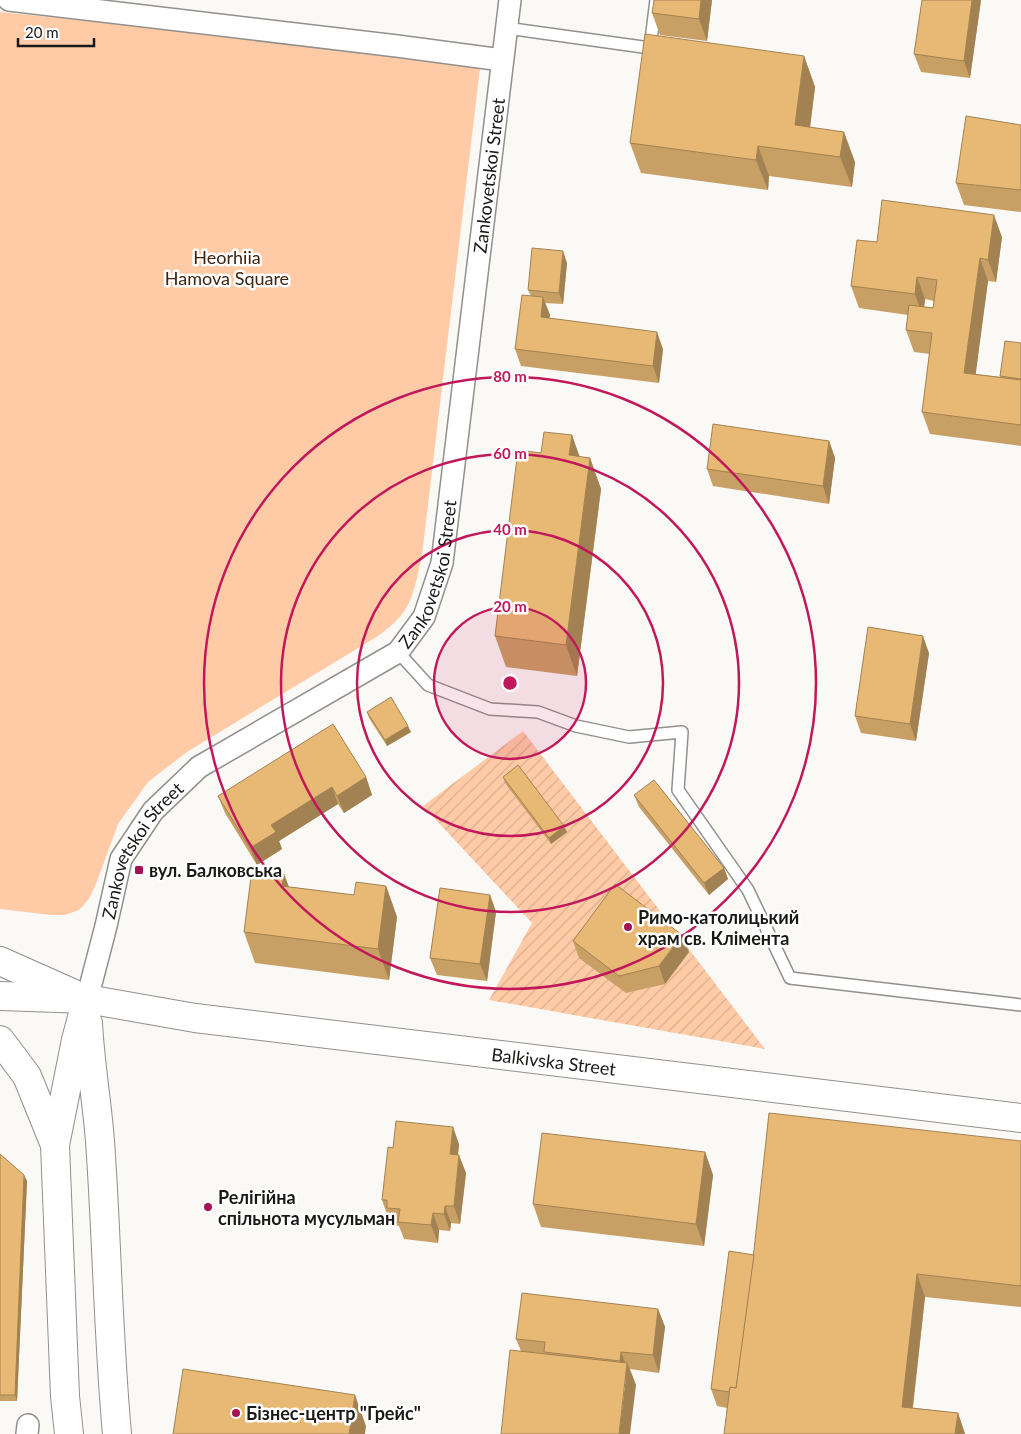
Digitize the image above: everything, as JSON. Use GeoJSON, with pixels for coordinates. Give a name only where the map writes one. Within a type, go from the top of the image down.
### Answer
{"type":"FeatureCollection","features":[{"type":"Feature","properties":{"kind":"street"},"geometry":{"type":"LineString","coordinates":[[10,0],[502,60]]}},
{"type":"Feature","properties":{"kind":"street","name":"Zankovetskoi Street"},"geometry":{"type":"LineString","coordinates":[[88,999],[120,859],[153,811],[199,767],[398,652],[424,618],[442,563],[510,0]]}},
{"type":"Feature","properties":{"kind":"street","name":"Balkivska Street"},"geometry":{"type":"LineString","coordinates":[[0,961],[88,999]]}},
{"type":"Feature","properties":{"kind":"street","name":"Balkivska Street"},"geometry":{"type":"LineString","coordinates":[[0,996],[88,999],[195,1018],[1021,1118]]}},
{"type":"Feature","properties":{"kind":"street"},"geometry":{"type":"LineString","coordinates":[[69,1434],[64,1376],[54,1145],[76,1040],[88,999]]}},
{"type":"Feature","properties":{"kind":"street"},"geometry":{"type":"LineString","coordinates":[[88,999],[89,1042],[100,1140],[111,1365],[117,1434]]}},
{"type":"Feature","properties":{"kind":"street"},"geometry":{"type":"LineString","coordinates":[[0,1040],[27,1076],[54,1145]]}},
{"type":"Feature","properties":{"kind":"lane"},"geometry":{"type":"LineString","coordinates":[[506,28],[650,48],[656,0]]}},
{"type":"Feature","properties":{"kind":"lane"},"geometry":{"type":"LineString","coordinates":[[398,652],[428,685],[490,709],[538,712],[576,726],[629,737],[682,732],[678,790],[748,890],[790,978],[1021,1005]]}},
{"type":"Feature","properties":{"kind":"green space","name":"Heorhiia Hamova Square"},"geometry":{"type":"Polygon","coordinates":[[[0,12],[481,60],[422,555],[410,601],[405,610],[390,627],[378,636],[187,752],[148,782],[118,824],[89,899],[79,910],[65,915],[0,909],[0,12]]]}},
{"type":"Feature","properties":{"kind":"green space"},"geometry":{"type":"Polygon","coordinates":[[[523,731],[765,1049],[489,1000],[532,923],[423,806],[523,731]]]}},
{"type":"Feature","properties":{"kind":"building"},"geometry":{"type":"Polygon","coordinates":[[[654,0],[701,0],[699,19],[652,13],[654,0]]]}},
{"type":"Feature","properties":{"kind":"building"},"geometry":{"type":"Polygon","coordinates":[[[922,0],[972,0],[964,61],[914,54],[922,0]]]}},
{"type":"Feature","properties":{"kind":"building"},"geometry":{"type":"Polygon","coordinates":[[[645,34],[804,56],[795,125],[844,132],[840,157],[758,146],[756,160],[630,143],[645,34]]]}},
{"type":"Feature","properties":{"kind":"building"},"geometry":{"type":"Polygon","coordinates":[[[966,116],[1021,125],[1021,190],[956,183],[966,116]]]}},
{"type":"Feature","properties":{"kind":"building"},"geometry":{"type":"Polygon","coordinates":[[[882,200],[994,215],[988,260],[980,258],[964,373],[1021,380],[1021,425],[922,412],[932,333],[906,330],[909,305],[933,308],[937,280],[917,277],[915,294],[851,286],[857,240],[877,242],[882,200]]]}},
{"type":"Feature","properties":{"kind":"building"},"geometry":{"type":"Polygon","coordinates":[[[532,248],[563,251],[559,293],[528,290],[532,248]]]}},
{"type":"Feature","properties":{"kind":"building"},"geometry":{"type":"Polygon","coordinates":[[[522,295],[543,297],[541,317],[657,332],[653,366],[515,349],[522,295]]]}},
{"type":"Feature","properties":{"kind":"building"},"geometry":{"type":"Polygon","coordinates":[[[1005,341],[1021,343],[1021,379],[1000,376],[1005,341]]]}},
{"type":"Feature","properties":{"kind":"building"},"geometry":{"type":"Polygon","coordinates":[[[713,424],[829,441],[823,486],[707,469],[713,424]]]}},
{"type":"Feature","properties":{"kind":"building"},"geometry":{"type":"Polygon","coordinates":[[[544,432],[572,435],[569,455],[590,458],[566,645],[495,636],[518,450],[541,453],[544,432]]]}},
{"type":"Feature","properties":{"kind":"building"},"geometry":{"type":"Polygon","coordinates":[[[868,627],[923,636],[910,724],[855,716],[868,627]]]}},
{"type":"Feature","properties":{"kind":"building"},"geometry":{"type":"Polygon","coordinates":[[[391,697],[408,726],[385,740],[367,712],[391,697]]]}},
{"type":"Feature","properties":{"kind":"building"},"geometry":{"type":"Polygon","coordinates":[[[333,724],[366,777],[337,796],[332,787],[271,825],[276,832],[250,848],[218,796],[333,724]]]}},
{"type":"Feature","properties":{"kind":"building"},"geometry":{"type":"Polygon","coordinates":[[[518,765],[564,826],[549,838],[503,777],[518,765]]]}},
{"type":"Feature","properties":{"kind":"building"},"geometry":{"type":"Polygon","coordinates":[[[654,780],[724,868],[704,883],[634,795],[654,780]]]}},
{"type":"Feature","properties":{"kind":"building"},"geometry":{"type":"Polygon","coordinates":[[[252,869],[284,874],[282,886],[354,895],[356,882],[386,886],[378,949],[244,932],[252,869]]]}},
{"type":"Feature","properties":{"kind":"building","name":"Римо-католицький храм св. Клімента"},"geometry":{"type":"Polygon","coordinates":[[[615,884],[682,935],[659,966],[619,976],[573,941],[615,884]]]}},
{"type":"Feature","properties":{"kind":"building"},"geometry":{"type":"Polygon","coordinates":[[[440,888],[490,895],[480,964],[430,958],[440,888]]]}},
{"type":"Feature","properties":{"kind":"building"},"geometry":{"type":"Polygon","coordinates":[[[769,1113],[1021,1141],[1021,1286],[917,1274],[902,1407],[958,1413],[955,1434],[724,1434],[730,1387],[736,1388],[769,1113]]]}},
{"type":"Feature","properties":{"kind":"building"},"geometry":{"type":"Polygon","coordinates":[[[396,1121],[453,1127],[450,1154],[459,1155],[454,1206],[445,1206],[444,1214],[433,1213],[431,1225],[398,1222],[400,1209],[387,1208],[387,1200],[382,1200],[388,1147],[393,1148],[396,1121]]]}},
{"type":"Feature","properties":{"kind":"building"},"geometry":{"type":"Polygon","coordinates":[[[542,1133],[705,1152],[696,1224],[533,1204],[542,1133]]]}},
{"type":"Feature","properties":{"kind":"building"},"geometry":{"type":"Polygon","coordinates":[[[0,1154],[24,1175],[15,1395],[0,1395],[0,1154]]]}},
{"type":"Feature","properties":{"kind":"building"},"geometry":{"type":"Polygon","coordinates":[[[729,1251],[754,1255],[736,1388],[730,1387],[729,1392],[711,1389],[729,1251]]]}},
{"type":"Feature","properties":{"kind":"building"},"geometry":{"type":"Polygon","coordinates":[[[522,1293],[658,1309],[653,1355],[621,1352],[620,1361],[544,1352],[545,1342],[516,1339],[522,1293]]]}},
{"type":"Feature","properties":{"kind":"building"},"geometry":{"type":"Polygon","coordinates":[[[510,1350],[627,1363],[619,1434],[501,1434],[510,1350]]]}},
{"type":"Feature","properties":{"kind":"building"},"geometry":{"type":"Polygon","coordinates":[[[183,1369],[355,1395],[349,1434],[173,1434],[183,1369]]]}},
{"type":"Feature","properties":{"kind":"place","name":"вул. Балковська"},"geometry":{"type":"Point","coordinates":[139,870]}},
{"type":"Feature","properties":{"kind":"place","name":"Римо-католицький храм св. Клімента"},"geometry":{"type":"Point","coordinates":[628,927]}},
{"type":"Feature","properties":{"kind":"place","name":"Релігійна спільнота мусульман"},"geometry":{"type":"Point","coordinates":[208,1207]}},
{"type":"Feature","properties":{"kind":"place","name":"Бізнес-центр \"Грейс\""},"geometry":{"type":"Point","coordinates":[236,1413]}}]}
